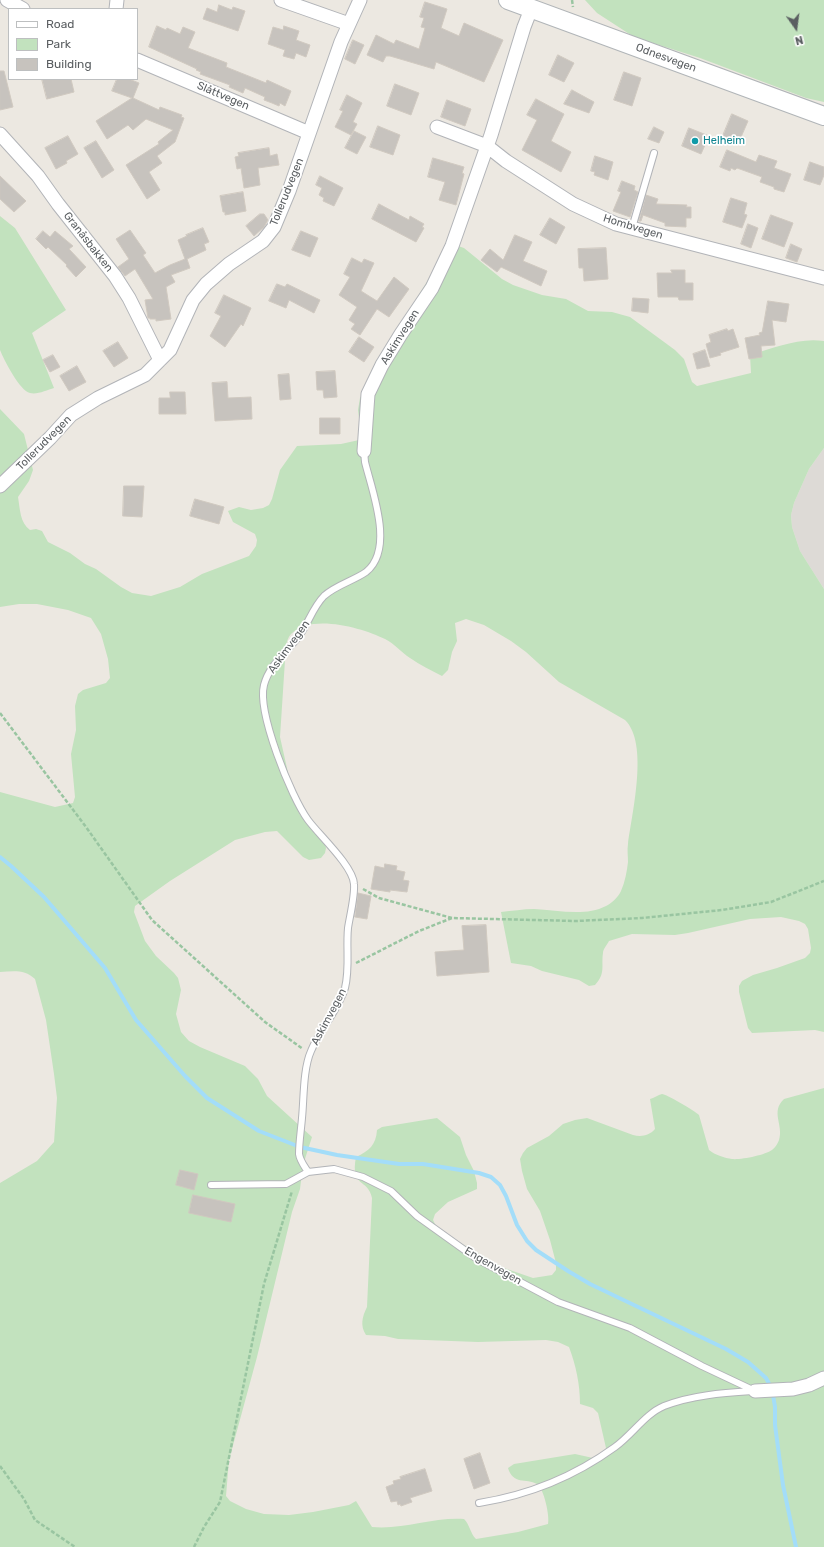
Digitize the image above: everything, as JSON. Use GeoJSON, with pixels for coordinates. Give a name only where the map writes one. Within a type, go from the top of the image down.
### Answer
{"type":"FeatureCollection","features":[{"type":"Feature","properties":{"kind":"main road","name":"Odnesvegen"},"geometry":{"type":"LineString","coordinates":[[508,0],[824,116]]}},
{"type":"Feature","properties":{"kind":"street"},"geometry":{"type":"LineString","coordinates":[[7,0],[21,8]]}},
{"type":"Feature","properties":{"kind":"street"},"geometry":{"type":"LineString","coordinates":[[281,0],[349,24]]}},
{"type":"Feature","properties":{"kind":"street","name":"Tollerudvegen"},"geometry":{"type":"LineString","coordinates":[[0,486],[50,438],[71,415],[98,398],[145,374],[160,360],[170,350],[193,300],[206,284],[229,264],[263,241],[274,227],[289,191],[341,42],[360,0]]}},
{"type":"Feature","properties":{"kind":"street","name":"Askimvegen"},"geometry":{"type":"LineString","coordinates":[[364,451],[368,394],[382,365],[400,334],[432,288],[452,246],[487,146],[531,9]]}},
{"type":"Feature","properties":{"kind":"street","name":"Slåttvegen"},"geometry":{"type":"LineString","coordinates":[[138,60],[309,133]]}},
{"type":"Feature","properties":{"kind":"street","name":"Hombvegen"},"geometry":{"type":"LineString","coordinates":[[437,127],[487,146],[506,161],[575,205],[616,224],[824,278]]}},
{"type":"Feature","properties":{"kind":"street","name":"Granåsbakken"},"geometry":{"type":"LineString","coordinates":[[0,134],[38,176],[58,204],[115,276],[129,298],[160,360]]}},
{"type":"Feature","properties":{"kind":"street","name":"Engenvegen"},"geometry":{"type":"LineString","coordinates":[[755,1391],[797,1388],[824,1378]]}},
{"type":"Feature","properties":{"kind":"lane"},"geometry":{"type":"LineString","coordinates":[[632,228],[654,153]]}},
{"type":"Feature","properties":{"kind":"lane","name":"Askimvegen"},"geometry":{"type":"LineString","coordinates":[[308,1172],[299,1156],[307,1064],[309,1054],[342,996],[348,967],[348,928],[354,884],[352,875],[329,844],[308,820],[298,804],[268,726],[263,706],[262,693],[264,683],[271,668],[299,636],[319,602],[331,591],[365,572],[377,556],[381,539],[380,526],[365,462],[364,451]]}},
{"type":"Feature","properties":{"kind":"lane","name":"Engenvegen"},"geometry":{"type":"LineString","coordinates":[[211,1185],[286,1184],[308,1172],[334,1168],[363,1177],[391,1191],[417,1216],[477,1259],[558,1302],[630,1328],[702,1366],[755,1391]]}},
{"type":"Feature","properties":{"kind":"lane","name":"Engenvegen"},"geometry":{"type":"LineString","coordinates":[[479,1503],[525,1493],[560,1479],[615,1447],[654,1412],[663,1407],[695,1397],[755,1391]]}},
{"type":"Feature","properties":{"kind":"path"},"geometry":{"type":"LineString","coordinates":[[0,713],[86,827],[152,920],[265,1022],[309,1054]]}},
{"type":"Feature","properties":{"kind":"path"},"geometry":{"type":"LineString","coordinates":[[354,884],[380,898],[452,918],[576,921],[642,918],[722,910],[771,902],[824,881]]}},
{"type":"Feature","properties":{"kind":"path"},"geometry":{"type":"LineString","coordinates":[[348,967],[419,931],[452,918]]}},
{"type":"Feature","properties":{"kind":"path"},"geometry":{"type":"LineString","coordinates":[[194,1547],[204,1527],[220,1502],[264,1284],[296,1179]]}},
{"type":"Feature","properties":{"kind":"path"},"geometry":{"type":"LineString","coordinates":[[0,1466],[24,1499],[35,1520],[75,1547]]}},
{"type":"Feature","properties":{"kind":"shaded area"},"geometry":{"type":"Polygon","coordinates":[[[824,448],[824,589],[800,551],[792,527],[791,515],[794,503],[809,469],[824,448]]]}},
{"type":"Feature","properties":{"kind":"green space"},"geometry":{"type":"Polygon","coordinates":[[[585,0],[824,0],[824,102],[806,98],[700,58],[634,37],[597,13],[585,0]]]}},
{"type":"Feature","properties":{"kind":"green space"},"geometry":{"type":"Polygon","coordinates":[[[0,216],[15,228],[66,310],[32,333],[54,388],[39,393],[30,393],[22,387],[17,381],[0,350],[0,216]]]}},
{"type":"Feature","properties":{"kind":"green space"},"geometry":{"type":"Polygon","coordinates":[[[458,246],[464,248],[502,279],[513,285],[542,295],[566,299],[588,311],[612,312],[630,317],[675,350],[684,359],[692,382],[697,386],[751,373],[750,355],[777,346],[796,342],[815,340],[824,341],[824,448],[809,469],[794,503],[791,515],[792,527],[800,551],[824,589],[824,1032],[815,1030],[752,1033],[748,1028],[739,992],[739,986],[742,981],[753,975],[805,958],[810,953],[811,948],[808,929],[805,924],[781,917],[750,919],[675,935],[632,934],[609,941],[603,952],[601,977],[595,985],[589,986],[579,980],[542,971],[531,966],[511,963],[501,912],[534,909],[571,912],[589,911],[608,905],[615,900],[620,893],[624,884],[628,862],[628,846],[635,797],[638,761],[632,731],[625,720],[559,682],[526,652],[511,641],[484,625],[466,619],[455,623],[457,641],[452,652],[448,670],[442,676],[414,661],[389,641],[351,627],[324,623],[311,624],[300,628],[291,634],[286,645],[280,737],[295,804],[300,815],[323,836],[326,848],[325,853],[321,858],[309,860],[303,857],[277,831],[265,832],[235,840],[170,881],[135,906],[134,912],[145,941],[156,956],[178,978],[181,990],[176,1014],[181,1032],[189,1041],[200,1047],[245,1066],[258,1079],[267,1096],[312,1137],[303,1165],[300,1189],[292,1212],[257,1357],[229,1460],[226,1496],[230,1501],[246,1509],[264,1514],[289,1515],[349,1505],[356,1501],[372,1527],[395,1527],[441,1520],[464,1519],[476,1539],[518,1532],[548,1524],[546,1503],[540,1487],[533,1482],[516,1479],[513,1477],[508,1468],[514,1464],[575,1454],[593,1458],[604,1454],[606,1448],[598,1413],[593,1408],[580,1404],[577,1375],[569,1347],[558,1342],[546,1340],[478,1342],[398,1339],[385,1336],[366,1335],[362,1321],[367,1307],[372,1198],[367,1188],[357,1178],[355,1174],[355,1167],[356,1157],[371,1147],[375,1140],[377,1130],[382,1127],[437,1118],[460,1137],[466,1155],[474,1171],[477,1189],[448,1202],[435,1214],[433,1220],[436,1226],[450,1237],[504,1268],[533,1278],[552,1275],[556,1270],[556,1263],[540,1211],[527,1189],[520,1159],[527,1148],[549,1136],[563,1124],[587,1118],[633,1135],[645,1135],[655,1129],[650,1099],[662,1094],[699,1115],[709,1150],[726,1158],[741,1159],[764,1154],[775,1147],[779,1141],[780,1134],[778,1109],[784,1099],[824,1088],[824,1547],[0,1547],[0,1183],[37,1161],[54,1142],[57,1098],[46,1020],[35,979],[23,972],[0,972],[0,792],[55,807],[73,803],[75,797],[71,754],[76,730],[75,706],[78,694],[83,690],[106,683],[110,678],[108,659],[101,634],[91,618],[68,610],[37,604],[19,604],[0,607],[0,409],[24,434],[33,470],[29,481],[18,497],[22,520],[30,530],[36,529],[42,531],[48,542],[70,553],[132,593],[151,596],[180,587],[202,574],[249,556],[256,546],[257,540],[255,534],[233,522],[228,511],[239,507],[251,510],[263,508],[269,505],[280,470],[297,446],[341,444],[359,440],[361,434],[358,410],[360,398],[375,372],[385,349],[440,261],[458,246]]]}},
{"type":"Feature","properties":{"kind":"building"},"geometry":{"type":"Polygon","coordinates":[[[425,2],[447,9],[441,28],[459,36],[464,23],[503,40],[484,82],[436,62],[434,69],[390,56],[386,56],[383,62],[367,55],[376,35],[394,44],[396,40],[419,49],[425,28],[421,27],[424,18],[420,17],[425,2]]]}},
{"type":"Feature","properties":{"kind":"building"},"geometry":{"type":"Polygon","coordinates":[[[219,5],[232,10],[233,7],[245,11],[238,31],[203,19],[207,8],[217,12],[219,5]]]}},
{"type":"Feature","properties":{"kind":"building"},"geometry":{"type":"Polygon","coordinates":[[[157,26],[166,30],[167,28],[180,34],[183,27],[195,32],[188,48],[227,63],[226,67],[266,83],[267,80],[291,91],[285,106],[280,103],[279,106],[264,100],[265,97],[245,88],[243,93],[229,87],[230,85],[200,74],[201,72],[196,70],[197,69],[149,47],[157,26]]]}},
{"type":"Feature","properties":{"kind":"building"},"geometry":{"type":"Polygon","coordinates":[[[284,26],[299,31],[296,40],[310,45],[306,57],[296,53],[294,59],[283,56],[285,50],[268,44],[273,27],[283,30],[284,26]]]}},
{"type":"Feature","properties":{"kind":"building"},"geometry":{"type":"Polygon","coordinates":[[[353,40],[364,45],[355,64],[345,59],[353,40]]]}},
{"type":"Feature","properties":{"kind":"building"},"geometry":{"type":"Polygon","coordinates":[[[558,55],[574,63],[564,82],[549,75],[558,55]]]}},
{"type":"Feature","properties":{"kind":"building"},"geometry":{"type":"Polygon","coordinates":[[[0,71],[4,71],[13,107],[0,110],[0,71]]]}},
{"type":"Feature","properties":{"kind":"building"},"geometry":{"type":"Polygon","coordinates":[[[624,72],[641,78],[632,106],[614,100],[624,72]]]}},
{"type":"Feature","properties":{"kind":"building"},"geometry":{"type":"Polygon","coordinates":[[[42,80],[71,80],[74,92],[47,99],[42,80]]]}},
{"type":"Feature","properties":{"kind":"building"},"geometry":{"type":"Polygon","coordinates":[[[117,80],[132,80],[139,83],[133,98],[159,110],[160,107],[182,115],[181,117],[184,118],[175,142],[157,156],[162,163],[149,172],[160,190],[147,199],[126,165],[159,144],[158,142],[173,130],[146,119],[133,130],[128,125],[107,139],[96,121],[132,98],[112,91],[117,80]]]}},
{"type":"Feature","properties":{"kind":"building"},"geometry":{"type":"Polygon","coordinates":[[[395,84],[419,93],[411,115],[387,106],[395,84]]]}},
{"type":"Feature","properties":{"kind":"building"},"geometry":{"type":"Polygon","coordinates":[[[572,90],[594,102],[589,113],[564,104],[572,90]]]}},
{"type":"Feature","properties":{"kind":"building"},"geometry":{"type":"Polygon","coordinates":[[[347,95],[362,103],[353,122],[357,124],[351,135],[335,127],[343,111],[340,110],[347,95]]]}},
{"type":"Feature","properties":{"kind":"building"},"geometry":{"type":"Polygon","coordinates":[[[536,99],[564,114],[551,141],[571,152],[561,172],[522,150],[537,120],[527,115],[536,99]]]}},
{"type":"Feature","properties":{"kind":"building"},"geometry":{"type":"Polygon","coordinates":[[[447,100],[471,109],[465,126],[441,117],[447,100]]]}},
{"type":"Feature","properties":{"kind":"building"},"geometry":{"type":"Polygon","coordinates":[[[732,114],[748,121],[738,144],[722,138],[732,114]]]}},
{"type":"Feature","properties":{"kind":"building"},"geometry":{"type":"Polygon","coordinates":[[[378,126],[400,135],[393,155],[370,147],[378,126]]]}},
{"type":"Feature","properties":{"kind":"building"},"geometry":{"type":"Polygon","coordinates":[[[654,127],[664,132],[659,143],[648,139],[654,127]]]}},
{"type":"Feature","properties":{"kind":"building","name":"Helheim"},"geometry":{"type":"Polygon","coordinates":[[[689,128],[709,136],[701,154],[682,146],[689,128]]]}},
{"type":"Feature","properties":{"kind":"building"},"geometry":{"type":"Polygon","coordinates":[[[354,131],[366,137],[357,154],[345,148],[354,131]]]}},
{"type":"Feature","properties":{"kind":"building"},"geometry":{"type":"Polygon","coordinates":[[[68,136],[78,154],[66,161],[67,163],[56,169],[45,148],[68,136]]]}},
{"type":"Feature","properties":{"kind":"building"},"geometry":{"type":"Polygon","coordinates":[[[96,141],[114,170],[102,178],[84,148],[96,141]]]}},
{"type":"Feature","properties":{"kind":"building"},"geometry":{"type":"Polygon","coordinates":[[[269,148],[270,156],[277,154],[279,165],[258,168],[260,185],[244,188],[241,168],[237,169],[235,157],[239,156],[238,153],[269,148]]]}},
{"type":"Feature","properties":{"kind":"building"},"geometry":{"type":"Polygon","coordinates":[[[727,150],[756,162],[759,155],[777,161],[774,168],[791,174],[784,192],[760,182],[762,177],[737,168],[735,170],[731,168],[730,171],[720,167],[727,150]]]}},
{"type":"Feature","properties":{"kind":"building"},"geometry":{"type":"Polygon","coordinates":[[[595,156],[613,162],[608,180],[594,175],[595,172],[591,171],[595,156]]]}},
{"type":"Feature","properties":{"kind":"building"},"geometry":{"type":"Polygon","coordinates":[[[433,158],[464,167],[462,173],[464,174],[456,205],[439,200],[445,182],[428,177],[433,158]]]}},
{"type":"Feature","properties":{"kind":"building"},"geometry":{"type":"Polygon","coordinates":[[[810,162],[824,167],[824,175],[820,185],[804,180],[810,162]]]}},
{"type":"Feature","properties":{"kind":"building"},"geometry":{"type":"Polygon","coordinates":[[[0,176],[26,201],[14,212],[0,199],[0,176]]]}},
{"type":"Feature","properties":{"kind":"building"},"geometry":{"type":"Polygon","coordinates":[[[320,176],[343,188],[334,206],[323,201],[324,198],[319,195],[322,188],[316,185],[320,176]]]}},
{"type":"Feature","properties":{"kind":"building"},"geometry":{"type":"Polygon","coordinates":[[[622,181],[635,186],[634,190],[638,192],[630,217],[613,211],[621,192],[618,191],[622,181]]]}},
{"type":"Feature","properties":{"kind":"building"},"geometry":{"type":"Polygon","coordinates":[[[243,192],[246,211],[225,215],[220,196],[243,192]]]}},
{"type":"Feature","properties":{"kind":"building"},"geometry":{"type":"Polygon","coordinates":[[[646,195],[658,199],[656,204],[687,205],[686,207],[691,207],[691,218],[686,218],[686,227],[665,226],[665,223],[643,215],[641,221],[639,221],[646,195]]]}},
{"type":"Feature","properties":{"kind":"building"},"geometry":{"type":"Polygon","coordinates":[[[731,198],[747,203],[744,214],[747,215],[742,228],[723,222],[731,198]]]}},
{"type":"Feature","properties":{"kind":"building"},"geometry":{"type":"Polygon","coordinates":[[[379,204],[409,220],[410,216],[424,224],[422,227],[424,228],[416,242],[372,219],[379,204]]]}},
{"type":"Feature","properties":{"kind":"building"},"geometry":{"type":"Polygon","coordinates":[[[260,214],[264,214],[268,220],[264,227],[254,236],[246,226],[260,214]]]}},
{"type":"Feature","properties":{"kind":"building"},"geometry":{"type":"Polygon","coordinates":[[[771,215],[793,223],[784,247],[762,239],[771,215]]]}},
{"type":"Feature","properties":{"kind":"building"},"geometry":{"type":"Polygon","coordinates":[[[550,218],[565,227],[556,244],[540,235],[550,218]]]}},
{"type":"Feature","properties":{"kind":"building"},"geometry":{"type":"Polygon","coordinates":[[[748,224],[758,228],[751,248],[741,244],[748,224]]]}},
{"type":"Feature","properties":{"kind":"building"},"geometry":{"type":"Polygon","coordinates":[[[203,228],[209,242],[204,244],[206,250],[187,259],[190,268],[171,275],[175,282],[166,287],[171,319],[156,321],[156,319],[148,318],[145,300],[153,299],[135,269],[125,276],[118,267],[129,259],[116,239],[130,230],[146,253],[143,255],[155,273],[185,259],[178,240],[203,228]]]}},
{"type":"Feature","properties":{"kind":"building"},"geometry":{"type":"Polygon","coordinates":[[[43,231],[50,237],[55,231],[73,246],[69,249],[86,267],[76,277],[66,266],[67,265],[48,247],[46,249],[36,239],[43,231]]]}},
{"type":"Feature","properties":{"kind":"building"},"geometry":{"type":"Polygon","coordinates":[[[301,231],[318,238],[310,257],[292,250],[301,231]]]}},
{"type":"Feature","properties":{"kind":"building"},"geometry":{"type":"Polygon","coordinates":[[[515,235],[532,242],[523,261],[547,271],[541,286],[501,267],[497,272],[481,260],[490,249],[503,260],[515,235]]]}},
{"type":"Feature","properties":{"kind":"building"},"geometry":{"type":"Polygon","coordinates":[[[791,244],[802,249],[797,262],[786,258],[791,244]]]}},
{"type":"Feature","properties":{"kind":"building"},"geometry":{"type":"Polygon","coordinates":[[[606,248],[608,279],[584,281],[583,268],[579,268],[578,249],[606,248]]]}},
{"type":"Feature","properties":{"kind":"building"},"geometry":{"type":"Polygon","coordinates":[[[352,258],[362,263],[364,259],[374,263],[361,291],[377,301],[394,277],[409,289],[389,317],[377,309],[360,335],[351,329],[355,324],[349,320],[357,307],[339,295],[350,277],[344,274],[352,258]]]}},
{"type":"Feature","properties":{"kind":"building"},"geometry":{"type":"Polygon","coordinates":[[[671,270],[685,270],[685,283],[693,283],[693,300],[679,300],[678,297],[658,297],[657,273],[672,273],[671,270]]]}},
{"type":"Feature","properties":{"kind":"building"},"geometry":{"type":"Polygon","coordinates":[[[277,284],[285,287],[287,284],[320,300],[314,313],[289,300],[286,308],[269,301],[277,284]]]}},
{"type":"Feature","properties":{"kind":"building"},"geometry":{"type":"Polygon","coordinates":[[[224,295],[251,308],[243,326],[241,324],[225,347],[210,336],[221,316],[215,313],[224,295]]]}},
{"type":"Feature","properties":{"kind":"building"},"geometry":{"type":"Polygon","coordinates":[[[633,298],[649,299],[648,313],[632,311],[633,298]]]}},
{"type":"Feature","properties":{"kind":"building"},"geometry":{"type":"Polygon","coordinates":[[[768,301],[789,304],[786,322],[772,320],[775,345],[761,346],[762,357],[749,359],[745,338],[760,335],[759,333],[762,332],[768,301]]]}},
{"type":"Feature","properties":{"kind":"building"},"geometry":{"type":"Polygon","coordinates":[[[727,329],[728,331],[733,329],[739,347],[710,358],[706,344],[711,342],[709,335],[727,329]]]}},
{"type":"Feature","properties":{"kind":"building"},"geometry":{"type":"Polygon","coordinates":[[[359,337],[374,347],[364,362],[349,352],[359,337]]]}},
{"type":"Feature","properties":{"kind":"building"},"geometry":{"type":"Polygon","coordinates":[[[118,342],[128,358],[114,367],[103,351],[118,342]]]}},
{"type":"Feature","properties":{"kind":"building"},"geometry":{"type":"Polygon","coordinates":[[[705,350],[710,366],[697,369],[693,354],[705,350]]]}},
{"type":"Feature","properties":{"kind":"building"},"geometry":{"type":"Polygon","coordinates":[[[53,355],[60,367],[50,372],[43,360],[53,355]]]}},
{"type":"Feature","properties":{"kind":"building"},"geometry":{"type":"Polygon","coordinates":[[[77,366],[86,382],[69,391],[60,376],[77,366]]]}},
{"type":"Feature","properties":{"kind":"building"},"geometry":{"type":"Polygon","coordinates":[[[335,371],[337,397],[324,398],[323,390],[317,390],[316,372],[335,371]]]}},
{"type":"Feature","properties":{"kind":"building"},"geometry":{"type":"Polygon","coordinates":[[[289,374],[291,399],[280,400],[278,375],[289,374]]]}},
{"type":"Feature","properties":{"kind":"building"},"geometry":{"type":"Polygon","coordinates":[[[227,382],[228,398],[251,397],[252,419],[215,421],[212,383],[227,382]]]}},
{"type":"Feature","properties":{"kind":"building"},"geometry":{"type":"Polygon","coordinates":[[[170,392],[185,392],[186,414],[159,414],[159,398],[170,398],[170,392]]]}},
{"type":"Feature","properties":{"kind":"building"},"geometry":{"type":"Polygon","coordinates":[[[320,418],[340,418],[340,434],[320,434],[320,418]]]}},
{"type":"Feature","properties":{"kind":"building"},"geometry":{"type":"Polygon","coordinates":[[[124,486],[144,486],[142,517],[123,516],[124,486]]]}},
{"type":"Feature","properties":{"kind":"building"},"geometry":{"type":"Polygon","coordinates":[[[195,499],[224,507],[219,524],[190,516],[195,499]]]}},
{"type":"Feature","properties":{"kind":"building"},"geometry":{"type":"Polygon","coordinates":[[[385,864],[397,866],[396,870],[405,872],[403,880],[409,881],[407,892],[390,890],[390,892],[371,889],[375,866],[384,868],[385,864]]]}},
{"type":"Feature","properties":{"kind":"building"},"geometry":{"type":"Polygon","coordinates":[[[358,893],[371,896],[367,919],[355,917],[358,893]]]}},
{"type":"Feature","properties":{"kind":"building"},"geometry":{"type":"Polygon","coordinates":[[[486,925],[489,972],[437,976],[435,952],[464,950],[462,926],[486,925]]]}},
{"type":"Feature","properties":{"kind":"building"},"geometry":{"type":"Polygon","coordinates":[[[180,1170],[198,1174],[194,1190],[176,1185],[180,1170]]]}},
{"type":"Feature","properties":{"kind":"building"},"geometry":{"type":"Polygon","coordinates":[[[193,1195],[235,1204],[231,1222],[189,1213],[193,1195]]]}},
{"type":"Feature","properties":{"kind":"building"},"geometry":{"type":"Polygon","coordinates":[[[480,1453],[490,1483],[474,1489],[464,1459],[480,1453]]]}},
{"type":"Feature","properties":{"kind":"building"},"geometry":{"type":"Polygon","coordinates":[[[425,1469],[432,1491],[410,1498],[412,1502],[401,1506],[400,1504],[398,1505],[397,1501],[391,1502],[386,1487],[394,1484],[393,1481],[401,1479],[400,1477],[425,1469]]]}},
{"type":"Feature","properties":{"kind":"waterway"},"geometry":{"type":"LineString","coordinates":[[0,857],[44,897],[105,968],[136,1020],[185,1076],[207,1098],[259,1131],[300,1147],[337,1155],[399,1164],[423,1164],[479,1173],[491,1177],[500,1185],[506,1196],[517,1225],[527,1241],[536,1250],[590,1284],[726,1349],[748,1362],[766,1378],[772,1389],[783,1485],[796,1547]]}},
{"type":"Feature","properties":{"kind":"place","name":"Helheim"},"geometry":{"type":"Point","coordinates":[695,141]}}]}
